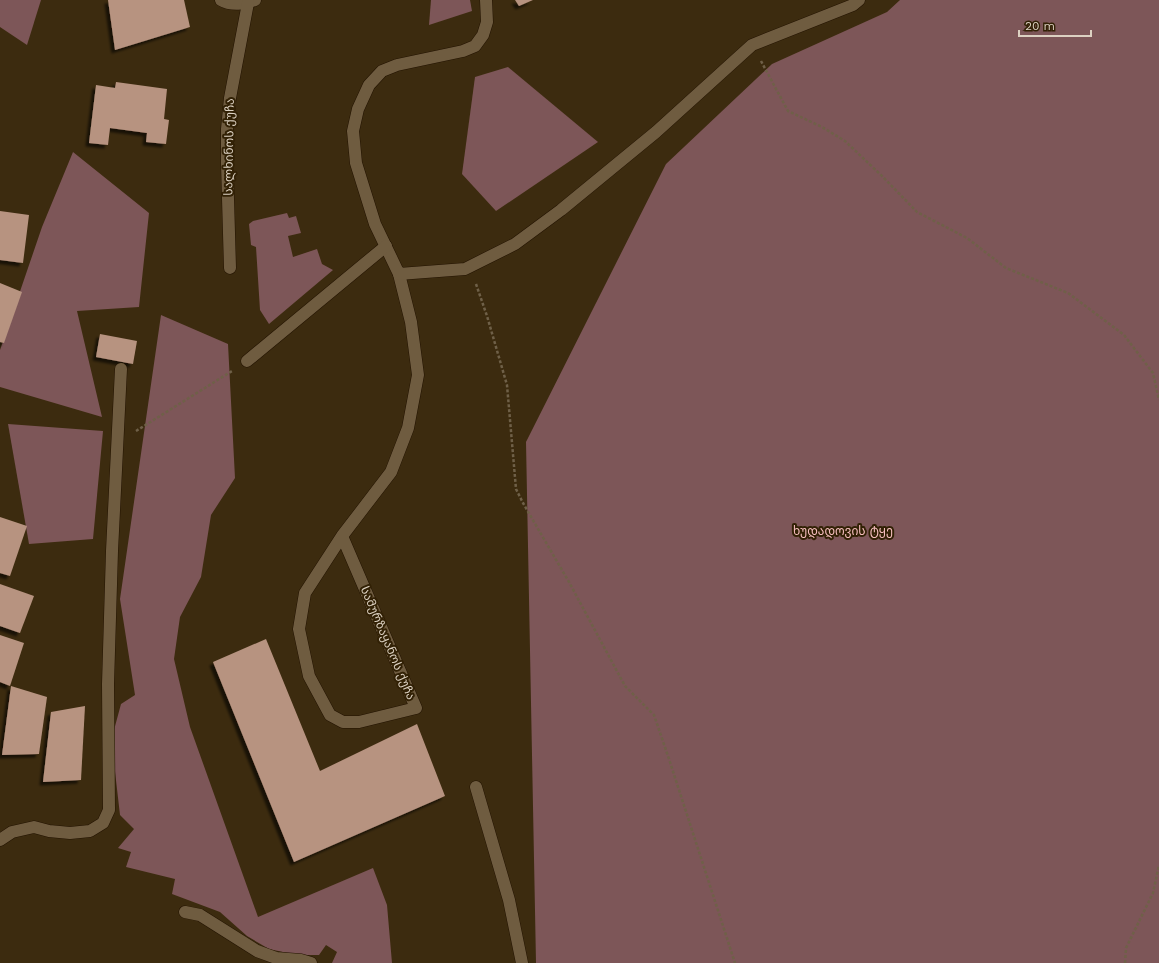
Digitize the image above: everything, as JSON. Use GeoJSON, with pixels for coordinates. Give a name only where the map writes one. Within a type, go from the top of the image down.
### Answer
{"type":"FeatureCollection","features":[{"type":"Feature","properties":{"kind":"street","name":"სალხინოს ქუჩა"},"geometry":{"type":"LineString","coordinates":[[222,0],[226,3],[252,2],[230,98],[227,129],[230,268]]}},
{"type":"Feature","properties":{"kind":"street","name":"სამურზაყანოს ქუჩა"},"geometry":{"type":"LineString","coordinates":[[342,536],[416,708],[359,722],[343,722],[330,715],[309,676],[299,628],[305,593],[342,536],[390,472],[408,428],[418,375],[411,322],[399,274],[375,224],[356,163],[353,131],[358,109],[369,85],[382,71],[397,65],[463,52],[474,46],[483,35],[487,22],[486,0]]}},
{"type":"Feature","properties":{"kind":"street"},"geometry":{"type":"LineString","coordinates":[[399,274],[465,269],[515,244],[561,210],[656,132],[752,45],[853,5],[859,0]]}},
{"type":"Feature","properties":{"kind":"street"},"geometry":{"type":"LineString","coordinates":[[247,361],[386,246]]}},
{"type":"Feature","properties":{"kind":"street"},"geometry":{"type":"LineString","coordinates":[[0,840],[12,832],[34,827],[49,831],[63,832],[90,831],[103,823],[109,810],[109,661],[112,551],[121,369]]}},
{"type":"Feature","properties":{"kind":"street"},"geometry":{"type":"LineString","coordinates":[[476,788],[509,900],[522,963]]}},
{"type":"Feature","properties":{"kind":"street"},"geometry":{"type":"LineString","coordinates":[[185,912],[200,916],[258,951],[276,958],[301,960],[311,963]]}},
{"type":"Feature","properties":{"kind":"path"},"geometry":{"type":"LineString","coordinates":[[752,45],[770,75],[788,111],[822,127],[845,142],[881,174],[917,212],[967,238],[1006,268],[1068,293],[1124,335],[1153,373],[1159,400]]}},
{"type":"Feature","properties":{"kind":"path"},"geometry":{"type":"LineString","coordinates":[[470,267],[487,316],[507,385],[516,489],[523,504],[569,582],[625,686],[654,715],[670,759],[735,963]]}},
{"type":"Feature","properties":{"kind":"path"},"geometry":{"type":"LineString","coordinates":[[136,431],[247,361]]}},
{"type":"Feature","properties":{"kind":"path"},"geometry":{"type":"LineString","coordinates":[[1125,963],[1126,948],[1153,893],[1159,864]]}},
{"type":"Feature","properties":{"kind":"green space"},"geometry":{"type":"Polygon","coordinates":[[[0,0],[41,0],[27,45],[0,27],[0,0]]]}},
{"type":"Feature","properties":{"kind":"green space"},"geometry":{"type":"Polygon","coordinates":[[[431,0],[470,0],[472,11],[429,25],[431,0]]]}},
{"type":"Feature","properties":{"kind":"green space","name":"ხუდადოვის ტყე"},"geometry":{"type":"Polygon","coordinates":[[[900,0],[1159,0],[1159,963],[536,963],[526,442],[666,164],[772,64],[887,12],[900,0]]]}},
{"type":"Feature","properties":{"kind":"green space"},"geometry":{"type":"Polygon","coordinates":[[[508,67],[598,142],[496,211],[462,174],[475,77],[508,67]]]}},
{"type":"Feature","properties":{"kind":"green space"},"geometry":{"type":"Polygon","coordinates":[[[73,152],[149,213],[139,307],[77,311],[102,417],[0,387],[0,350],[42,227],[73,152]]]}},
{"type":"Feature","properties":{"kind":"green space"},"geometry":{"type":"Polygon","coordinates":[[[287,213],[289,218],[296,216],[301,233],[288,236],[293,257],[317,249],[322,264],[333,270],[269,324],[260,310],[256,247],[251,245],[249,224],[253,221],[287,213]]]}},
{"type":"Feature","properties":{"kind":"green space"},"geometry":{"type":"Polygon","coordinates":[[[161,315],[228,344],[235,478],[211,515],[201,577],[180,617],[174,659],[190,727],[258,917],[373,868],[387,905],[392,963],[332,963],[337,952],[326,945],[319,955],[297,955],[269,949],[247,936],[220,912],[172,894],[175,879],[126,867],[131,852],[118,848],[134,829],[120,815],[114,763],[114,730],[121,704],[135,695],[120,599],[161,315]]]}},
{"type":"Feature","properties":{"kind":"green space"},"geometry":{"type":"Polygon","coordinates":[[[8,424],[103,431],[93,539],[29,544],[8,424]]]}},
{"type":"Feature","properties":{"kind":"building"},"geometry":{"type":"Polygon","coordinates":[[[108,0],[184,0],[190,27],[115,50],[108,0]]]}},
{"type":"Feature","properties":{"kind":"building"},"geometry":{"type":"Polygon","coordinates":[[[515,0],[533,0],[519,6],[515,0]]]}},
{"type":"Feature","properties":{"kind":"building"},"geometry":{"type":"Polygon","coordinates":[[[116,82],[167,89],[164,119],[169,120],[166,144],[146,142],[147,133],[110,128],[108,145],[89,143],[96,85],[115,88],[116,82]]]}},
{"type":"Feature","properties":{"kind":"building"},"geometry":{"type":"Polygon","coordinates":[[[0,211],[29,215],[23,263],[0,260],[0,211]]]}},
{"type":"Feature","properties":{"kind":"building"},"geometry":{"type":"Polygon","coordinates":[[[0,283],[22,292],[4,343],[0,342],[0,283]]]}},
{"type":"Feature","properties":{"kind":"building"},"geometry":{"type":"Polygon","coordinates":[[[100,334],[137,341],[133,364],[96,357],[100,334]]]}},
{"type":"Feature","properties":{"kind":"building"},"geometry":{"type":"Polygon","coordinates":[[[0,517],[27,526],[10,576],[0,573],[0,517]]]}},
{"type":"Feature","properties":{"kind":"building"},"geometry":{"type":"Polygon","coordinates":[[[0,584],[34,596],[20,633],[0,626],[0,584]]]}},
{"type":"Feature","properties":{"kind":"building"},"geometry":{"type":"Polygon","coordinates":[[[0,635],[24,643],[10,686],[0,682],[0,635]]]}},
{"type":"Feature","properties":{"kind":"building"},"geometry":{"type":"Polygon","coordinates":[[[266,639],[320,771],[417,724],[445,796],[294,862],[213,662],[266,639]]]}},
{"type":"Feature","properties":{"kind":"building"},"geometry":{"type":"Polygon","coordinates":[[[11,686],[47,697],[39,754],[2,755],[11,686]]]}},
{"type":"Feature","properties":{"kind":"building"},"geometry":{"type":"Polygon","coordinates":[[[85,706],[81,780],[43,782],[51,712],[85,706]]]}}]}
